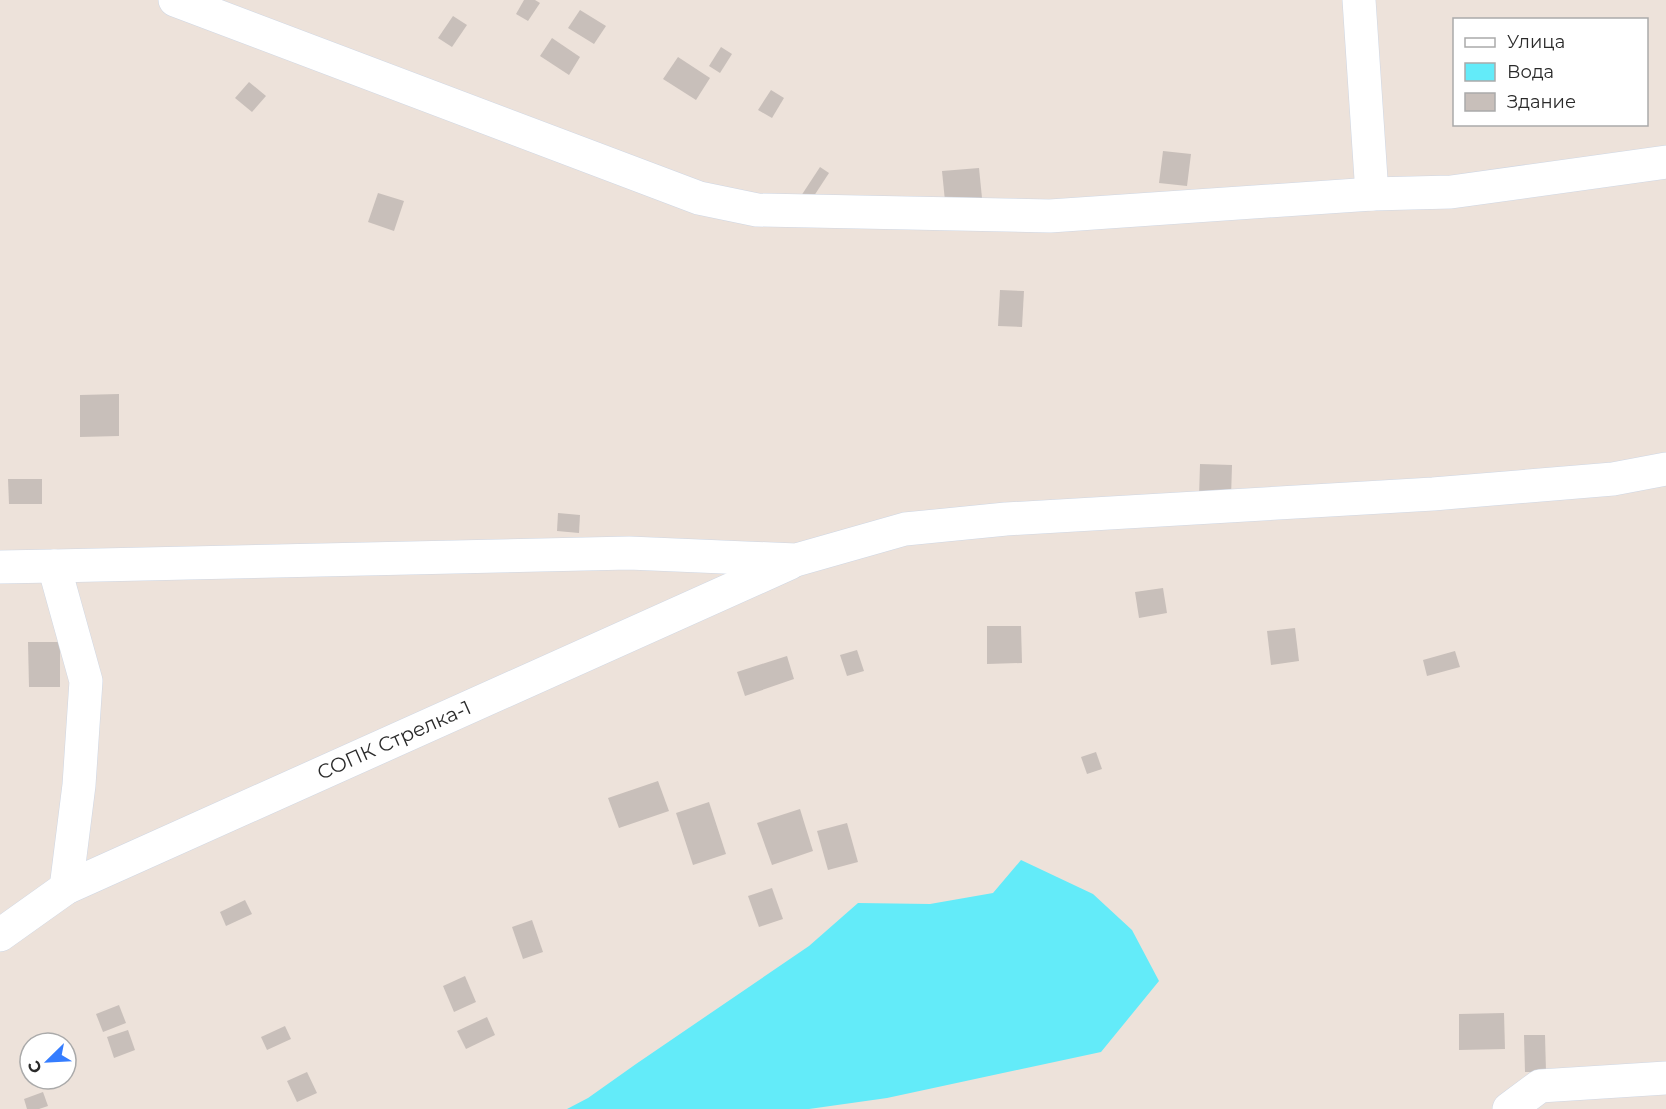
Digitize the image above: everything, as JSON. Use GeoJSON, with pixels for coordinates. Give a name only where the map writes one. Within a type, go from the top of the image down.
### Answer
{"type":"FeatureCollection","features":[{"type":"Feature","properties":{"kind":"street"},"geometry":{"type":"LineString","coordinates":[[175,0],[699,198],[757,210],[1050,216],[1372,194],[1451,192],[1666,162]]}},
{"type":"Feature","properties":{"kind":"street"},"geometry":{"type":"LineString","coordinates":[[1359,0],[1372,194]]}},
{"type":"Feature","properties":{"kind":"street"},"geometry":{"type":"LineString","coordinates":[[0,567],[629,553],[796,560],[905,529],[1005,519],[1433,494],[1613,479],[1666,469]]}},
{"type":"Feature","properties":{"kind":"street","name":"СОПК Стрелка-1"},"geometry":{"type":"LineString","coordinates":[[0,935],[66,888],[796,560]]}},
{"type":"Feature","properties":{"kind":"street"},"geometry":{"type":"LineString","coordinates":[[54,566],[86,681],[79,784],[66,888]]}},
{"type":"Feature","properties":{"kind":"street"},"geometry":{"type":"LineString","coordinates":[[1509,1109],[1540,1086],[1666,1078]]}},
{"type":"Feature","properties":{"kind":"water"},"geometry":{"type":"Polygon","coordinates":[[[1021,860],[1093,894],[1132,930],[1159,981],[1101,1052],[887,1098],[809,1109],[567,1109],[588,1098],[809,946],[858,903],[930,904],[993,893],[1021,860]]]}},
{"type":"Feature","properties":{"kind":"building"},"geometry":{"type":"Polygon","coordinates":[[[524,0],[535,0],[540,3],[528,21],[516,14],[524,0]]]}},
{"type":"Feature","properties":{"kind":"building"},"geometry":{"type":"Polygon","coordinates":[[[580,10],[606,26],[594,44],[568,28],[580,10]]]}},
{"type":"Feature","properties":{"kind":"building"},"geometry":{"type":"Polygon","coordinates":[[[453,16],[467,25],[452,47],[438,38],[453,16]]]}},
{"type":"Feature","properties":{"kind":"building"},"geometry":{"type":"Polygon","coordinates":[[[552,38],[580,57],[569,75],[540,56],[552,38]]]}},
{"type":"Feature","properties":{"kind":"building"},"geometry":{"type":"Polygon","coordinates":[[[721,47],[732,54],[720,73],[709,66],[721,47]]]}},
{"type":"Feature","properties":{"kind":"building"},"geometry":{"type":"Polygon","coordinates":[[[678,57],[710,78],[696,100],[663,79],[678,57]]]}},
{"type":"Feature","properties":{"kind":"building"},"geometry":{"type":"Polygon","coordinates":[[[249,82],[266,96],[252,112],[235,98],[249,82]]]}},
{"type":"Feature","properties":{"kind":"building"},"geometry":{"type":"Polygon","coordinates":[[[771,90],[784,98],[772,118],[758,110],[771,90]]]}},
{"type":"Feature","properties":{"kind":"building"},"geometry":{"type":"Polygon","coordinates":[[[1163,151],[1191,154],[1187,186],[1159,183],[1163,151]]]}},
{"type":"Feature","properties":{"kind":"building"},"geometry":{"type":"Polygon","coordinates":[[[820,167],[829,173],[810,202],[801,196],[820,167]]]}},
{"type":"Feature","properties":{"kind":"building"},"geometry":{"type":"Polygon","coordinates":[[[979,168],[982,198],[945,201],[942,171],[979,168]]]}},
{"type":"Feature","properties":{"kind":"building"},"geometry":{"type":"Polygon","coordinates":[[[378,193],[404,201],[394,231],[368,222],[378,193]]]}},
{"type":"Feature","properties":{"kind":"building"},"geometry":{"type":"Polygon","coordinates":[[[1000,290],[1024,291],[1022,327],[998,326],[1000,290]]]}},
{"type":"Feature","properties":{"kind":"building"},"geometry":{"type":"Polygon","coordinates":[[[119,394],[119,436],[80,437],[80,395],[119,394]]]}},
{"type":"Feature","properties":{"kind":"building"},"geometry":{"type":"Polygon","coordinates":[[[1200,464],[1232,465],[1231,497],[1199,496],[1200,464]]]}},
{"type":"Feature","properties":{"kind":"building"},"geometry":{"type":"Polygon","coordinates":[[[8,479],[42,479],[42,504],[9,504],[8,479]]]}},
{"type":"Feature","properties":{"kind":"building"},"geometry":{"type":"Polygon","coordinates":[[[558,513],[580,515],[579,533],[557,531],[558,513]]]}},
{"type":"Feature","properties":{"kind":"building"},"geometry":{"type":"Polygon","coordinates":[[[1163,588],[1167,613],[1139,618],[1135,592],[1163,588]]]}},
{"type":"Feature","properties":{"kind":"building"},"geometry":{"type":"Polygon","coordinates":[[[987,626],[1021,626],[1022,663],[987,664],[987,626]]]}},
{"type":"Feature","properties":{"kind":"building"},"geometry":{"type":"Polygon","coordinates":[[[1295,628],[1299,661],[1271,665],[1267,631],[1295,628]]]}},
{"type":"Feature","properties":{"kind":"building"},"geometry":{"type":"Polygon","coordinates":[[[28,642],[60,642],[60,687],[29,687],[28,642]]]}},
{"type":"Feature","properties":{"kind":"building"},"geometry":{"type":"Polygon","coordinates":[[[857,650],[864,671],[847,676],[840,655],[857,650]]]}},
{"type":"Feature","properties":{"kind":"building"},"geometry":{"type":"Polygon","coordinates":[[[1455,651],[1460,667],[1427,676],[1423,660],[1455,651]]]}},
{"type":"Feature","properties":{"kind":"building"},"geometry":{"type":"Polygon","coordinates":[[[787,656],[794,679],[745,696],[737,672],[787,656]]]}},
{"type":"Feature","properties":{"kind":"building"},"geometry":{"type":"Polygon","coordinates":[[[1096,752],[1102,769],[1087,774],[1081,757],[1096,752]]]}},
{"type":"Feature","properties":{"kind":"building"},"geometry":{"type":"Polygon","coordinates":[[[658,781],[669,811],[619,828],[608,798],[658,781]]]}},
{"type":"Feature","properties":{"kind":"building"},"geometry":{"type":"Polygon","coordinates":[[[709,802],[726,854],[693,865],[676,813],[709,802]]]}},
{"type":"Feature","properties":{"kind":"building"},"geometry":{"type":"Polygon","coordinates":[[[800,809],[813,851],[772,865],[757,823],[800,809]]]}},
{"type":"Feature","properties":{"kind":"building"},"geometry":{"type":"Polygon","coordinates":[[[847,823],[858,862],[828,870],[817,831],[847,823]]]}},
{"type":"Feature","properties":{"kind":"building"},"geometry":{"type":"Polygon","coordinates":[[[772,888],[783,919],[759,927],[748,896],[772,888]]]}},
{"type":"Feature","properties":{"kind":"building"},"geometry":{"type":"Polygon","coordinates":[[[245,900],[252,914],[226,926],[220,912],[245,900]]]}},
{"type":"Feature","properties":{"kind":"building"},"geometry":{"type":"Polygon","coordinates":[[[532,920],[543,952],[523,959],[512,927],[532,920]]]}},
{"type":"Feature","properties":{"kind":"building"},"geometry":{"type":"Polygon","coordinates":[[[465,976],[476,1002],[454,1012],[443,986],[465,976]]]}},
{"type":"Feature","properties":{"kind":"building"},"geometry":{"type":"Polygon","coordinates":[[[119,1005],[126,1023],[103,1032],[96,1014],[119,1005]]]}},
{"type":"Feature","properties":{"kind":"building"},"geometry":{"type":"Polygon","coordinates":[[[1504,1013],[1505,1049],[1459,1050],[1459,1014],[1504,1013]]]}},
{"type":"Feature","properties":{"kind":"building"},"geometry":{"type":"Polygon","coordinates":[[[487,1017],[495,1035],[466,1049],[457,1031],[487,1017]]]}},
{"type":"Feature","properties":{"kind":"building"},"geometry":{"type":"Polygon","coordinates":[[[285,1026],[291,1039],[267,1050],[261,1037],[285,1026]]]}},
{"type":"Feature","properties":{"kind":"building"},"geometry":{"type":"Polygon","coordinates":[[[128,1030],[135,1050],[114,1058],[107,1037],[128,1030]]]}},
{"type":"Feature","properties":{"kind":"building"},"geometry":{"type":"Polygon","coordinates":[[[1524,1035],[1545,1035],[1546,1072],[1525,1072],[1524,1035]]]}},
{"type":"Feature","properties":{"kind":"building"},"geometry":{"type":"Polygon","coordinates":[[[307,1072],[317,1093],[297,1102],[287,1081],[307,1072]]]}},
{"type":"Feature","properties":{"kind":"building"},"geometry":{"type":"Polygon","coordinates":[[[43,1092],[48,1106],[27,1109],[24,1099],[43,1092]]]}}]}
